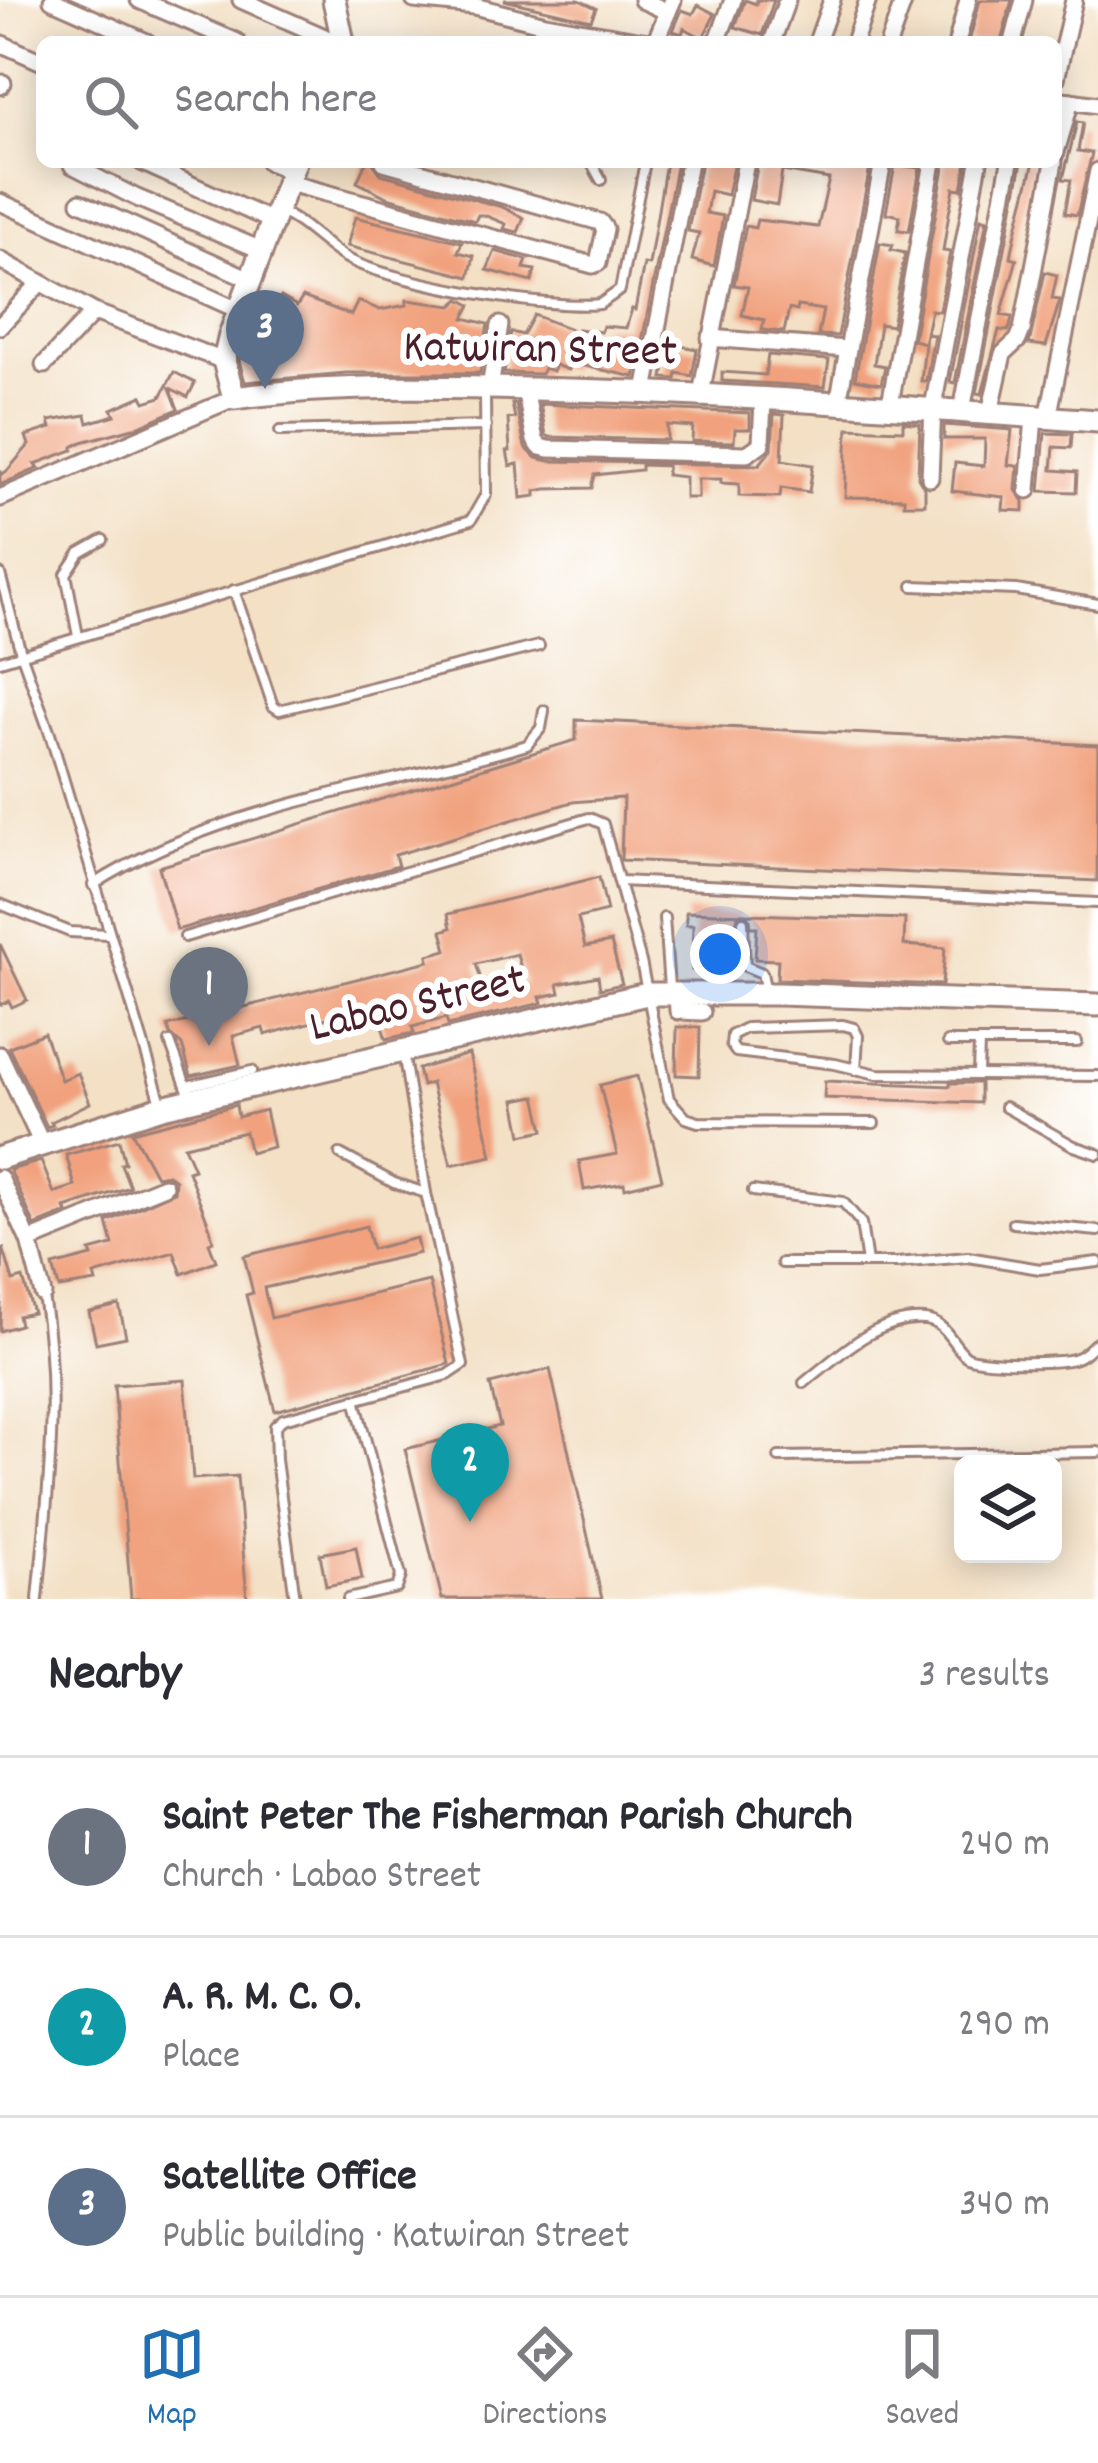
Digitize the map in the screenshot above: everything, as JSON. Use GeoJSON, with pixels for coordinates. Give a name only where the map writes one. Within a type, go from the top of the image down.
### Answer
{"type":"FeatureCollection","features":[{"type":"Feature","properties":{"kind":"street"},"geometry":{"type":"LineString","coordinates":[[52,0],[133,36]]}},
{"type":"Feature","properties":{"kind":"street"},"geometry":{"type":"LineString","coordinates":[[139,0],[223,36]]}},
{"type":"Feature","properties":{"kind":"street"},"geometry":{"type":"LineString","coordinates":[[241,0],[326,36]]}},
{"type":"Feature","properties":{"kind":"street"},"geometry":{"type":"LineString","coordinates":[[334,0],[339,36]]}},
{"type":"Feature","properties":{"kind":"street"},"geometry":{"type":"LineString","coordinates":[[414,0],[475,3],[545,24],[616,36]]}},
{"type":"Feature","properties":{"kind":"street"},"geometry":{"type":"LineString","coordinates":[[642,0],[670,6],[655,36]]}},
{"type":"Feature","properties":{"kind":"street"},"geometry":{"type":"LineString","coordinates":[[719,36],[733,0]]}},
{"type":"Feature","properties":{"kind":"street"},"geometry":{"type":"LineString","coordinates":[[774,36],[787,0]]}},
{"type":"Feature","properties":{"kind":"street"},"geometry":{"type":"LineString","coordinates":[[819,36],[832,0]]}},
{"type":"Feature","properties":{"kind":"street"},"geometry":{"type":"LineString","coordinates":[[856,36],[868,0]]}},
{"type":"Feature","properties":{"kind":"street"},"geometry":{"type":"LineString","coordinates":[[891,36],[904,0]]}},
{"type":"Feature","properties":{"kind":"street"},"geometry":{"type":"LineString","coordinates":[[959,36],[968,0]]}},
{"type":"Feature","properties":{"kind":"street"},"geometry":{"type":"LineString","coordinates":[[1015,36],[1024,0]]}},
{"type":"Feature","properties":{"kind":"street"},"geometry":{"type":"LineString","coordinates":[[1062,53],[1074,0]]}},
{"type":"Feature","properties":{"kind":"street"},"geometry":{"type":"LineString","coordinates":[[0,43],[36,59]]}},
{"type":"Feature","properties":{"kind":"street"},"geometry":{"type":"LineString","coordinates":[[1063,100],[1098,105]]}},
{"type":"Feature","properties":{"kind":"street"},"geometry":{"type":"LineString","coordinates":[[78,168],[261,250]]}},
{"type":"Feature","properties":{"kind":"street"},"geometry":{"type":"LineString","coordinates":[[156,168],[274,216]]}},
{"type":"Feature","properties":{"kind":"street"},"geometry":{"type":"LineString","coordinates":[[234,398],[224,362],[238,310],[290,172],[593,265],[598,262],[604,224],[405,168]]}},
{"type":"Feature","properties":{"kind":"street"},"geometry":{"type":"LineString","coordinates":[[645,391],[688,168]]}},
{"type":"Feature","properties":{"kind":"street"},"geometry":{"type":"LineString","coordinates":[[700,394],[745,168]]}},
{"type":"Feature","properties":{"kind":"street"},"geometry":{"type":"LineString","coordinates":[[838,403],[882,168]]}},
{"type":"Feature","properties":{"kind":"street"},"geometry":{"type":"LineString","coordinates":[[890,404],[932,168]]}},
{"type":"Feature","properties":{"kind":"street"},"geometry":{"type":"LineString","coordinates":[[931,478],[933,407],[978,168]]}},
{"type":"Feature","properties":{"kind":"street"},"geometry":{"type":"LineString","coordinates":[[962,410],[1009,168]]}},
{"type":"Feature","properties":{"kind":"street"},"geometry":{"type":"LineString","coordinates":[[989,412],[1003,354],[1022,330],[1053,168]]}},
{"type":"Feature","properties":{"kind":"street"},"geometry":{"type":"LineString","coordinates":[[1028,490],[1098,171]]}},
{"type":"Feature","properties":{"kind":"street"},"geometry":{"type":"LineString","coordinates":[[0,202],[238,310]]}},
{"type":"Feature","properties":{"kind":"street"},"geometry":{"type":"LineString","coordinates":[[80,202],[250,279]]}},
{"type":"Feature","properties":{"kind":"street"},"geometry":{"type":"LineString","coordinates":[[1,261],[94,312],[224,362]]}},
{"type":"Feature","properties":{"kind":"street"},"geometry":{"type":"LineString","coordinates":[[0,326],[40,284]]}},
{"type":"Feature","properties":{"kind":"street"},"geometry":{"type":"LineString","coordinates":[[44,365],[94,312]]}},
{"type":"Feature","properties":{"kind":"street"},"geometry":{"type":"LineString","coordinates":[[487,388],[500,325]]}},
{"type":"Feature","properties":{"kind":"street"},"geometry":{"type":"LineString","coordinates":[[710,338],[846,350]]}},
{"type":"Feature","properties":{"kind":"street","name":"Katwiran Street"},"geometry":{"type":"LineString","coordinates":[[0,498],[234,398],[340,388],[645,391],[1098,421]]}},
{"type":"Feature","properties":{"kind":"street"},"geometry":{"type":"LineString","coordinates":[[525,389],[536,443],[549,449],[747,454],[761,445],[763,400]]}},
{"type":"Feature","properties":{"kind":"street"},"geometry":{"type":"LineString","coordinates":[[665,994],[678,1011],[702,1012]]}},
{"type":"Feature","properties":{"kind":"street","name":"Labao Street"},"geometry":{"type":"LineString","coordinates":[[0,1159],[162,1107],[189,1093],[403,1051],[470,1028],[665,994],[1098,1005]]}},
{"type":"Feature","properties":{"kind":"street"},"geometry":{"type":"LineString","coordinates":[[0,1054],[42,1144]]}},
{"type":"Feature","properties":{"kind":"street"},"geometry":{"type":"LineString","coordinates":[[0,1178],[29,1240],[43,1294]]}},
{"type":"Feature","properties":{"kind":"street"},"geometry":{"type":"LineString","coordinates":[[29,1240],[164,1186]]}},
{"type":"Feature","properties":{"kind":"lane"},"geometry":{"type":"LineString","coordinates":[[594,168],[601,180]]}},
{"type":"Feature","properties":{"kind":"lane"},"geometry":{"type":"LineString","coordinates":[[274,216],[294,217],[333,250],[384,273],[476,292],[600,304],[620,290],[644,168]]}},
{"type":"Feature","properties":{"kind":"lane"},"geometry":{"type":"LineString","coordinates":[[0,661],[470,520],[486,494],[487,388]]}},
{"type":"Feature","properties":{"kind":"lane"},"geometry":{"type":"LineString","coordinates":[[280,430],[486,426]]}},
{"type":"Feature","properties":{"kind":"lane"},"geometry":{"type":"LineString","coordinates":[[78,636],[66,574],[80,553],[104,540]]}},
{"type":"Feature","properties":{"kind":"lane"},"geometry":{"type":"LineString","coordinates":[[0,574],[162,1107]]}},
{"type":"Feature","properties":{"kind":"lane"},"geometry":{"type":"LineString","coordinates":[[913,586],[1016,590],[1098,604]]}},
{"type":"Feature","properties":{"kind":"lane"},"geometry":{"type":"LineString","coordinates":[[234,590],[273,706],[279,710],[539,646]]}},
{"type":"Feature","properties":{"kind":"lane"},"geometry":{"type":"LineString","coordinates":[[93,885],[166,848],[250,816],[526,745],[541,728],[544,711]]}},
{"type":"Feature","properties":{"kind":"lane"},"geometry":{"type":"LineString","coordinates":[[185,937],[590,818],[603,824],[619,881],[665,994]]}},
{"type":"Feature","properties":{"kind":"lane"},"geometry":{"type":"LineString","coordinates":[[619,881],[1098,903]]}},
{"type":"Feature","properties":{"kind":"lane"},"geometry":{"type":"LineString","coordinates":[[0,904],[70,932],[107,934]]}},
{"type":"Feature","properties":{"kind":"lane"},"geometry":{"type":"LineString","coordinates":[[664,918],[663,1078],[669,1099],[686,1118],[698,1122],[874,1123]]}},
{"type":"Feature","properties":{"kind":"lane"},"geometry":{"type":"LineString","coordinates":[[743,922],[745,966],[765,978],[766,993]]}},
{"type":"Feature","properties":{"kind":"lane"},"geometry":{"type":"LineString","coordinates":[[856,1070],[858,1036],[854,1028],[746,1028],[732,1035],[736,1052],[877,1074],[1098,1076]]}},
{"type":"Feature","properties":{"kind":"lane"},"geometry":{"type":"LineString","coordinates":[[170,1042],[189,1093]]}},
{"type":"Feature","properties":{"kind":"lane"},"geometry":{"type":"LineString","coordinates":[[948,1042],[1077,1042]]}},
{"type":"Feature","properties":{"kind":"lane"},"geometry":{"type":"LineString","coordinates":[[978,1075],[979,1042]]}},
{"type":"Feature","properties":{"kind":"lane"},"geometry":{"type":"LineString","coordinates":[[295,1599],[274,1426],[283,1419],[448,1376],[463,1365],[403,1051]]}},
{"type":"Feature","properties":{"kind":"lane"},"geometry":{"type":"LineString","coordinates":[[248,1056],[254,1077]]}},
{"type":"Feature","properties":{"kind":"lane"},"geometry":{"type":"LineString","coordinates":[[1005,1107],[1074,1146],[1098,1154]]}},
{"type":"Feature","properties":{"kind":"lane"},"geometry":{"type":"LineString","coordinates":[[340,1154],[394,1183],[427,1193]]}},
{"type":"Feature","properties":{"kind":"lane"},"geometry":{"type":"LineString","coordinates":[[752,1191],[843,1202],[861,1223],[867,1262]]}},
{"type":"Feature","properties":{"kind":"lane"},"geometry":{"type":"LineString","coordinates":[[1013,1223],[1098,1231]]}},
{"type":"Feature","properties":{"kind":"lane"},"geometry":{"type":"LineString","coordinates":[[782,1263],[968,1257],[1040,1269],[1098,1262]]}},
{"type":"Feature","properties":{"kind":"lane"},"geometry":{"type":"LineString","coordinates":[[38,1599],[53,1402],[51,1338],[43,1294]]}},
{"type":"Feature","properties":{"kind":"lane"},"geometry":{"type":"LineString","coordinates":[[804,1383],[860,1338],[907,1322],[936,1323],[968,1359],[982,1361],[1070,1360],[1098,1341]]}},
{"type":"Feature","properties":{"kind":"lane"},"geometry":{"type":"LineString","coordinates":[[348,1599],[397,1588],[401,1576],[355,1399]]}},
{"type":"Feature","properties":{"kind":"lane"},"geometry":{"type":"LineString","coordinates":[[779,1457],[1098,1452]]}},
{"type":"Feature","properties":{"kind":"building"},"geometry":{"type":"Polygon","coordinates":[[[504,0],[579,0],[596,8],[591,20],[504,0]]]}},
{"type":"Feature","properties":{"kind":"building"},"geometry":{"type":"Polygon","coordinates":[[[745,0],[756,4],[757,0],[774,0],[762,35],[735,27],[745,0]]]}},
{"type":"Feature","properties":{"kind":"building"},"geometry":{"type":"Polygon","coordinates":[[[980,0],[1012,0],[1003,36],[971,36],[980,0]]]}},
{"type":"Feature","properties":{"kind":"building"},"geometry":{"type":"Polygon","coordinates":[[[698,5],[715,14],[704,36],[684,28],[682,34],[673,31],[682,10],[693,14],[698,5]]]}},
{"type":"Feature","properties":{"kind":"building"},"geometry":{"type":"Polygon","coordinates":[[[1077,122],[1083,123],[1078,151],[1092,153],[1077,215],[1065,213],[1071,180],[1063,179],[1077,122]]]}},
{"type":"Feature","properties":{"kind":"building"},"geometry":{"type":"Polygon","coordinates":[[[363,168],[376,168],[381,174],[502,207],[524,218],[518,232],[504,229],[506,224],[484,215],[475,221],[387,197],[357,182],[363,168]]]}},
{"type":"Feature","properties":{"kind":"building"},"geometry":{"type":"Polygon","coordinates":[[[665,168],[676,168],[635,377],[570,363],[568,370],[555,365],[553,371],[544,368],[541,374],[504,373],[511,332],[523,335],[534,315],[578,332],[601,332],[603,326],[626,328],[635,310],[644,264],[649,265],[665,168]]]}},
{"type":"Feature","properties":{"kind":"building"},"geometry":{"type":"Polygon","coordinates":[[[700,168],[733,168],[727,195],[710,191],[706,213],[723,216],[714,266],[692,260],[699,233],[688,231],[700,168]]]}},
{"type":"Feature","properties":{"kind":"building"},"geometry":{"type":"Polygon","coordinates":[[[757,168],[870,168],[838,336],[818,335],[823,310],[798,306],[797,311],[789,309],[784,332],[762,330],[764,320],[742,315],[748,287],[734,285],[746,226],[755,228],[757,220],[818,227],[829,179],[782,171],[777,205],[751,200],[757,168]]]}},
{"type":"Feature","properties":{"kind":"building"},"geometry":{"type":"Polygon","coordinates":[[[894,168],[920,168],[909,231],[898,230],[900,216],[886,213],[894,168]]]}},
{"type":"Feature","properties":{"kind":"building"},"geometry":{"type":"Polygon","coordinates":[[[944,168],[966,168],[962,189],[954,188],[949,213],[943,251],[950,252],[939,311],[931,310],[924,343],[913,340],[944,168]]]}},
{"type":"Feature","properties":{"kind":"building"},"geometry":{"type":"Polygon","coordinates":[[[1021,168],[1032,168],[1011,257],[1017,259],[1001,315],[1012,317],[1008,331],[999,330],[982,394],[977,393],[1021,168]]]}},
{"type":"Feature","properties":{"kind":"building"},"geometry":{"type":"Polygon","coordinates":[[[355,217],[462,242],[458,252],[474,256],[469,277],[347,246],[355,217]]]}},
{"type":"Feature","properties":{"kind":"building"},"geometry":{"type":"Polygon","coordinates":[[[981,218],[987,220],[955,383],[950,382],[981,218]]]}},
{"type":"Feature","properties":{"kind":"building"},"geometry":{"type":"Polygon","coordinates":[[[880,243],[905,253],[892,326],[880,324],[874,364],[885,366],[881,384],[855,379],[880,243]]]}},
{"type":"Feature","properties":{"kind":"building"},"geometry":{"type":"Polygon","coordinates":[[[495,251],[527,260],[524,268],[535,270],[532,282],[487,270],[495,251]]]}},
{"type":"Feature","properties":{"kind":"building"},"geometry":{"type":"Polygon","coordinates":[[[1045,272],[1057,275],[1052,299],[1060,300],[1046,346],[1029,344],[1045,272]]]}},
{"type":"Feature","properties":{"kind":"building"},"geometry":{"type":"Polygon","coordinates":[[[263,295],[278,301],[281,297],[297,306],[303,297],[351,315],[358,301],[380,310],[407,305],[407,300],[452,306],[460,299],[471,305],[464,318],[488,324],[480,373],[346,373],[245,382],[239,361],[263,295]]]}},
{"type":"Feature","properties":{"kind":"building"},"geometry":{"type":"Polygon","coordinates":[[[926,334],[934,335],[926,381],[921,381],[926,334]]]}},
{"type":"Feature","properties":{"kind":"building"},"geometry":{"type":"Polygon","coordinates":[[[669,344],[697,349],[692,376],[677,373],[676,379],[663,378],[669,344]]]}},
{"type":"Feature","properties":{"kind":"building"},"geometry":{"type":"Polygon","coordinates":[[[768,355],[829,360],[825,387],[722,381],[722,372],[765,375],[768,355]]]}},
{"type":"Feature","properties":{"kind":"building"},"geometry":{"type":"Polygon","coordinates":[[[174,372],[195,383],[188,397],[170,388],[178,409],[137,427],[82,442],[0,485],[0,470],[2,474],[7,471],[29,445],[26,436],[51,428],[49,421],[86,415],[88,423],[115,415],[112,409],[142,396],[145,402],[161,397],[174,372]]]}},
{"type":"Feature","properties":{"kind":"building"},"geometry":{"type":"Polygon","coordinates":[[[512,404],[516,404],[525,447],[536,458],[549,461],[759,465],[772,449],[774,414],[784,415],[782,460],[813,465],[809,492],[781,488],[780,497],[739,496],[739,484],[698,479],[698,498],[685,498],[685,477],[666,475],[667,466],[641,465],[641,470],[595,475],[592,488],[546,489],[521,498],[518,464],[510,466],[507,451],[508,419],[515,418],[512,404]]]}},
{"type":"Feature","properties":{"kind":"building"},"geometry":{"type":"Polygon","coordinates":[[[540,404],[750,413],[750,429],[735,429],[734,442],[692,441],[693,427],[667,425],[667,440],[550,437],[540,404]]]}},
{"type":"Feature","properties":{"kind":"building"},"geometry":{"type":"Polygon","coordinates":[[[903,422],[920,424],[918,477],[925,489],[925,504],[904,504],[904,498],[845,497],[848,428],[903,430],[903,422]]]}},
{"type":"Feature","properties":{"kind":"building"},"geometry":{"type":"Polygon","coordinates":[[[944,425],[1012,430],[1008,465],[1018,466],[1016,490],[1024,511],[1003,510],[1004,497],[952,491],[955,463],[984,466],[985,439],[944,439],[944,425]]]}},
{"type":"Feature","properties":{"kind":"building"},"geometry":{"type":"Polygon","coordinates":[[[1045,433],[1072,434],[1071,448],[1054,447],[1052,470],[1077,472],[1076,492],[1040,491],[1045,433]]]}},
{"type":"Feature","properties":{"kind":"building"},"geometry":{"type":"Polygon","coordinates":[[[576,720],[1098,745],[1097,881],[621,860],[623,798],[572,802],[395,855],[398,866],[177,930],[159,867],[576,740],[576,720]]]}},
{"type":"Feature","properties":{"kind":"building"},"geometry":{"type":"Polygon","coordinates":[[[599,877],[607,911],[578,918],[585,947],[611,942],[622,984],[600,989],[598,976],[558,984],[560,993],[540,997],[542,1003],[448,1025],[446,1018],[386,1039],[375,1005],[265,1035],[263,1028],[233,1036],[240,1065],[191,1076],[182,1045],[168,1026],[429,961],[428,955],[447,950],[442,931],[451,928],[448,914],[599,877]],[[517,954],[476,964],[485,992],[525,983],[517,954]]]}},
{"type":"Feature","properties":{"kind":"building"},"geometry":{"type":"Polygon","coordinates":[[[686,912],[905,919],[904,945],[945,948],[942,985],[777,979],[778,960],[755,959],[757,927],[751,927],[744,914],[731,927],[731,950],[736,950],[737,963],[730,963],[730,971],[692,970],[693,925],[686,925],[686,912]]]}},
{"type":"Feature","properties":{"kind":"building"},"geometry":{"type":"Polygon","coordinates":[[[0,944],[27,1000],[12,1007],[9,1001],[0,1005],[0,944]]]}},
{"type":"Feature","properties":{"kind":"building"},"geometry":{"type":"Polygon","coordinates":[[[677,1027],[700,1027],[699,1076],[676,1075],[677,1027]]]}},
{"type":"Feature","properties":{"kind":"building"},"geometry":{"type":"Polygon","coordinates":[[[44,1033],[61,1080],[78,1073],[90,1103],[47,1127],[9,1047],[44,1033]]]}},
{"type":"Feature","properties":{"kind":"building"},"geometry":{"type":"Polygon","coordinates":[[[469,1054],[492,1156],[451,1165],[431,1083],[422,1086],[418,1069],[469,1054]]]}},
{"type":"Feature","properties":{"kind":"building"},"geometry":{"type":"Polygon","coordinates":[[[637,1076],[662,1179],[625,1188],[624,1183],[584,1190],[579,1161],[617,1154],[600,1085],[637,1076]]]}},
{"type":"Feature","properties":{"kind":"building"},"geometry":{"type":"Polygon","coordinates":[[[825,1081],[980,1083],[980,1103],[824,1098],[825,1081]]]}},
{"type":"Feature","properties":{"kind":"building"},"geometry":{"type":"Polygon","coordinates":[[[536,1096],[544,1130],[522,1135],[515,1100],[536,1096]]]}},
{"type":"Feature","properties":{"kind":"building"},"geometry":{"type":"Polygon","coordinates":[[[236,1105],[238,1117],[265,1110],[273,1147],[250,1153],[245,1132],[184,1146],[216,1261],[182,1274],[174,1252],[94,1275],[96,1282],[59,1288],[53,1266],[113,1245],[107,1222],[174,1192],[175,1180],[167,1174],[156,1176],[132,1132],[236,1105]]]}},
{"type":"Feature","properties":{"kind":"building"},"geometry":{"type":"Polygon","coordinates":[[[119,1140],[130,1187],[65,1208],[67,1213],[35,1226],[10,1170],[41,1161],[54,1193],[75,1186],[66,1155],[119,1140]]]}},
{"type":"Feature","properties":{"kind":"building"},"geometry":{"type":"Polygon","coordinates":[[[366,1226],[372,1249],[416,1238],[419,1253],[264,1288],[271,1318],[429,1281],[449,1364],[275,1411],[246,1295],[253,1293],[244,1256],[366,1226]]]}},
{"type":"Feature","properties":{"kind":"building"},"geometry":{"type":"Polygon","coordinates":[[[3,1247],[13,1281],[23,1278],[33,1313],[18,1316],[20,1325],[0,1331],[3,1247]]]}},
{"type":"Feature","properties":{"kind":"building"},"geometry":{"type":"Polygon","coordinates":[[[119,1305],[126,1337],[96,1343],[89,1312],[119,1305]]]}},
{"type":"Feature","properties":{"kind":"building"},"geometry":{"type":"Polygon","coordinates":[[[550,1369],[602,1599],[442,1599],[405,1449],[500,1426],[490,1384],[550,1369]]]}},
{"type":"Feature","properties":{"kind":"building"},"geometry":{"type":"Polygon","coordinates":[[[185,1380],[193,1479],[237,1476],[247,1599],[131,1599],[114,1385],[185,1380]]]}},
{"type":"Feature","properties":{"kind":"building"},"geometry":{"type":"Polygon","coordinates":[[[356,1547],[362,1579],[326,1586],[320,1554],[356,1547]]]}},
{"type":"Feature","properties":{"kind":"place","name":"Satellite Office"},"geometry":{"type":"Point","coordinates":[265,389]}},
{"type":"Feature","properties":{"kind":"place","name":"Saint Peter The Fisherman Parish Church"},"geometry":{"type":"Point","coordinates":[209,1046]}},
{"type":"Feature","properties":{"kind":"place","name":"A. R. M. C. O."},"geometry":{"type":"Point","coordinates":[470,1522]}}]}
